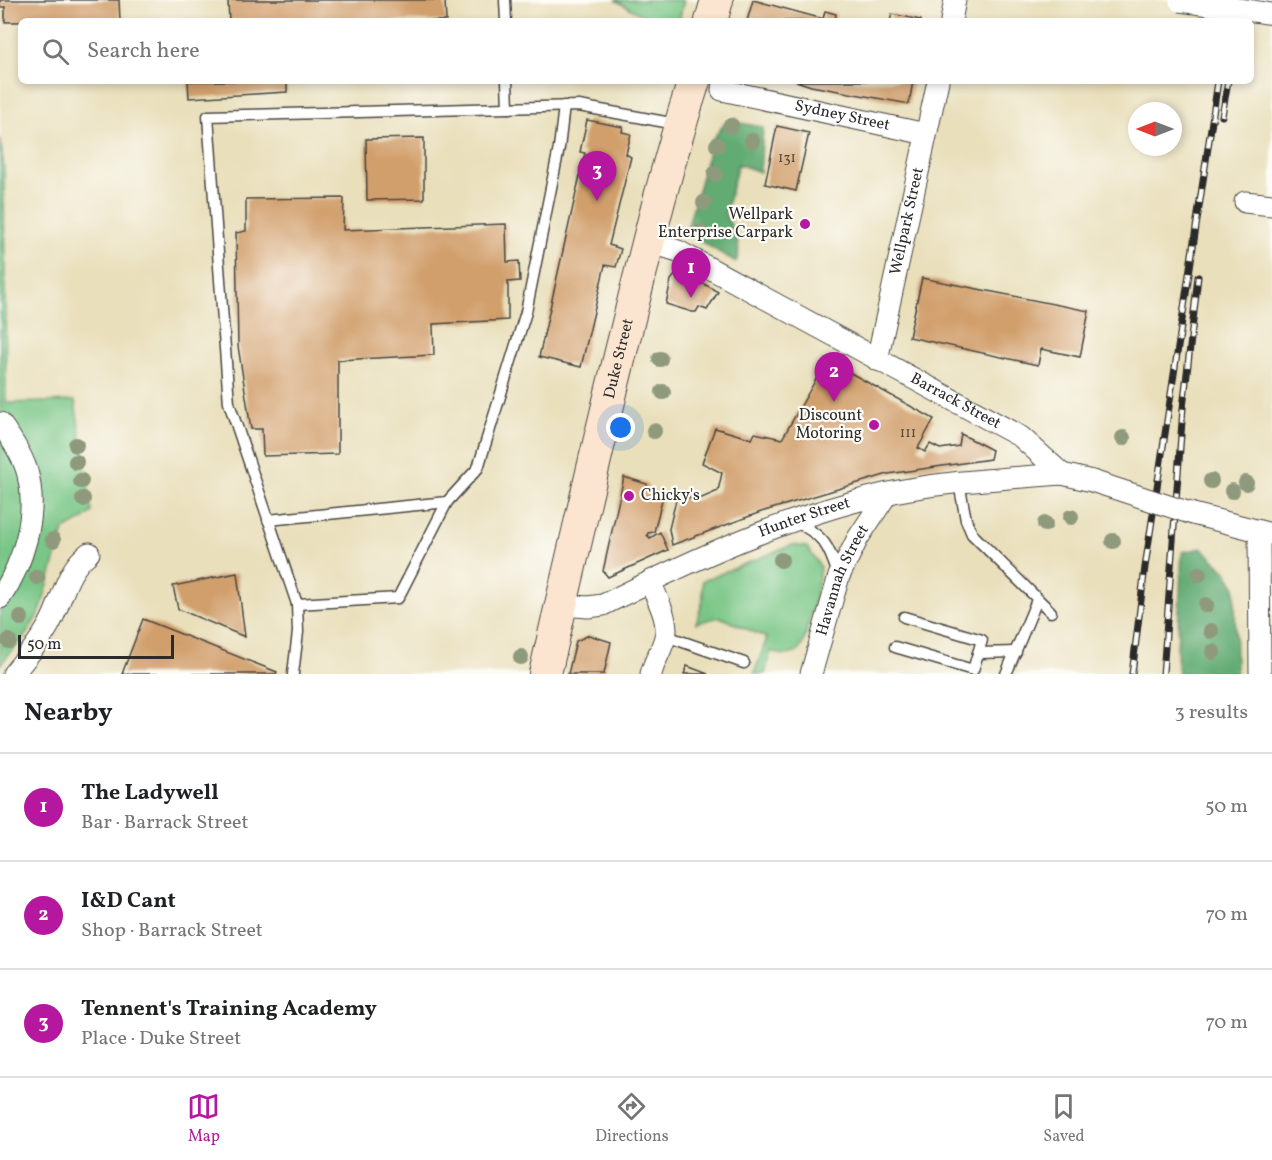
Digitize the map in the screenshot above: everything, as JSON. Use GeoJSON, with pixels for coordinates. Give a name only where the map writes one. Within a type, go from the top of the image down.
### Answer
{"type":"FeatureCollection","features":[{"type":"Feature","properties":{"kind":"street"},"geometry":{"type":"LineString","coordinates":[[712,18],[717,0]]}},
{"type":"Feature","properties":{"kind":"street"},"geometry":{"type":"LineString","coordinates":[[952,18],[955,0]]}},
{"type":"Feature","properties":{"kind":"street"},"geometry":{"type":"LineString","coordinates":[[1177,1],[1262,12]]}},
{"type":"Feature","properties":{"kind":"street","name":"Wellpark Street"},"geometry":{"type":"LineString","coordinates":[[877,360],[937,84]]}},
{"type":"Feature","properties":{"kind":"street","name":"Sydney Street"},"geometry":{"type":"LineString","coordinates":[[708,85],[926,134]]}},
{"type":"Feature","properties":{"kind":"street","name":"Duke Street"},"geometry":{"type":"LineString","coordinates":[[545,674],[594,459],[680,125],[708,85]]}},
{"type":"Feature","properties":{"kind":"street"},"geometry":{"type":"LineString","coordinates":[[1245,202],[1272,205]]}},
{"type":"Feature","properties":{"kind":"street","name":"Barrack Street"},"geometry":{"type":"LineString","coordinates":[[649,242],[678,251],[1021,437],[1062,474],[1092,481],[1230,525],[1266,533]]}},
{"type":"Feature","properties":{"kind":"street"},"geometry":{"type":"LineString","coordinates":[[0,423],[28,473],[31,504],[25,542],[18,566],[0,598]]}},
{"type":"Feature","properties":{"kind":"street","name":"Hunter Street"},"geometry":{"type":"LineString","coordinates":[[561,605],[588,607],[603,604],[718,550],[794,521],[887,494],[959,483],[1062,474]]}},
{"type":"Feature","properties":{"kind":"street","name":"Havannah Street"},"geometry":{"type":"LineString","coordinates":[[811,674],[838,576],[862,531],[887,494]]}},
{"type":"Feature","properties":{"kind":"street"},"geometry":{"type":"LineString","coordinates":[[1260,674],[1259,567],[1266,533]]}},
{"type":"Feature","properties":{"kind":"street"},"geometry":{"type":"LineString","coordinates":[[13,674],[40,640],[50,623],[74,567],[89,553]]}},
{"type":"Feature","properties":{"kind":"street"},"geometry":{"type":"LineString","coordinates":[[650,581],[666,626],[666,636],[651,674]]}},
{"type":"Feature","properties":{"kind":"lane"},"geometry":{"type":"LineString","coordinates":[[505,0],[506,18]]}},
{"type":"Feature","properties":{"kind":"lane"},"geometry":{"type":"LineString","coordinates":[[507,84],[508,108]]}},
{"type":"Feature","properties":{"kind":"lane"},"geometry":{"type":"LineString","coordinates":[[297,604],[398,598],[447,502],[478,468],[526,312],[560,148],[564,106]]}},
{"type":"Feature","properties":{"kind":"lane"},"geometry":{"type":"LineString","coordinates":[[293,674],[298,632],[297,604],[230,403],[208,116],[579,106],[680,125]]}},
{"type":"Feature","properties":{"kind":"lane"},"geometry":{"type":"LineString","coordinates":[[959,483],[966,520],[972,534],[1051,612]]}},
{"type":"Feature","properties":{"kind":"lane"},"geometry":{"type":"LineString","coordinates":[[268,520],[447,502]]}},
{"type":"Feature","properties":{"kind":"lane"},"geometry":{"type":"LineString","coordinates":[[794,521],[810,529],[826,543],[832,554],[838,576]]}},
{"type":"Feature","properties":{"kind":"lane"},"geometry":{"type":"LineString","coordinates":[[1006,674],[1037,600]]}},
{"type":"Feature","properties":{"kind":"lane"},"geometry":{"type":"LineString","coordinates":[[895,647],[973,670],[982,640],[904,617]]}},
{"type":"Feature","properties":{"kind":"lane"},"geometry":{"type":"LineString","coordinates":[[666,636],[744,663]]}},
{"type":"Feature","properties":{"kind":"lane"},"geometry":{"type":"LineString","coordinates":[[978,653],[1016,652]]}},
{"type":"Feature","properties":{"kind":"green space"},"geometry":{"type":"Polygon","coordinates":[[[615,0],[684,0],[680,18],[648,18],[615,0]]]}},
{"type":"Feature","properties":{"kind":"green space"},"geometry":{"type":"Polygon","coordinates":[[[735,118],[740,123],[763,127],[760,172],[738,164],[725,214],[738,244],[736,262],[686,233],[712,140],[725,123],[735,118]]]}},
{"type":"Feature","properties":{"kind":"green space"},"geometry":{"type":"Polygon","coordinates":[[[0,138],[4,169],[6,403],[75,401],[92,512],[64,530],[40,612],[27,633],[0,665],[0,138]]]}},
{"type":"Feature","properties":{"kind":"green space"},"geometry":{"type":"Polygon","coordinates":[[[792,545],[807,547],[820,566],[818,586],[804,641],[798,651],[790,655],[771,651],[765,674],[754,674],[767,638],[720,617],[696,623],[703,600],[702,581],[792,545]]]}},
{"type":"Feature","properties":{"kind":"green space"},"geometry":{"type":"Polygon","coordinates":[[[1202,548],[1227,572],[1235,586],[1236,674],[1178,674],[1177,649],[1182,552],[1202,548]]]}},
{"type":"Feature","properties":{"kind":"building"},"geometry":{"type":"Polygon","coordinates":[[[0,0],[119,0],[120,18],[18,18],[18,22],[5,22],[5,7],[0,7],[0,0]]]}},
{"type":"Feature","properties":{"kind":"building"},"geometry":{"type":"Polygon","coordinates":[[[228,0],[445,0],[446,18],[229,18],[228,0]]]}},
{"type":"Feature","properties":{"kind":"building"},"geometry":{"type":"Polygon","coordinates":[[[753,0],[819,18],[748,18],[753,0]]]}},
{"type":"Feature","properties":{"kind":"building"},"geometry":{"type":"Polygon","coordinates":[[[825,11],[836,14],[835,18],[823,18],[825,11]]]}},
{"type":"Feature","properties":{"kind":"building"},"geometry":{"type":"Polygon","coordinates":[[[892,14],[911,18],[891,18],[892,14]]]}},
{"type":"Feature","properties":{"kind":"building"},"geometry":{"type":"Polygon","coordinates":[[[188,84],[287,84],[287,92],[189,98],[188,84]]]}},
{"type":"Feature","properties":{"kind":"building"},"geometry":{"type":"Polygon","coordinates":[[[805,84],[912,84],[909,104],[805,84]]]}},
{"type":"Feature","properties":{"kind":"building"},"geometry":{"type":"Polygon","coordinates":[[[587,120],[623,127],[622,132],[631,134],[626,154],[631,157],[609,245],[621,249],[616,267],[605,265],[581,367],[539,357],[585,153],[580,152],[587,120]]]}},
{"type":"Feature","properties":{"kind":"building"},"geometry":{"type":"Polygon","coordinates":[[[777,126],[809,133],[796,191],[765,184],[777,126]]]}},
{"type":"Feature","properties":{"kind":"building"},"geometry":{"type":"Polygon","coordinates":[[[424,138],[424,199],[367,200],[366,139],[424,138]]]}},
{"type":"Feature","properties":{"kind":"building"},"geometry":{"type":"Polygon","coordinates":[[[344,198],[343,230],[506,224],[507,262],[519,261],[520,281],[508,282],[508,320],[433,324],[434,355],[338,360],[338,454],[263,456],[262,429],[251,429],[238,346],[236,233],[246,231],[246,199],[344,198]]]}},
{"type":"Feature","properties":{"kind":"building"},"geometry":{"type":"Polygon","coordinates":[[[680,273],[687,274],[718,292],[707,310],[699,307],[696,312],[692,312],[666,304],[671,280],[680,273]]]}},
{"type":"Feature","properties":{"kind":"building"},"geometry":{"type":"Polygon","coordinates":[[[922,278],[1089,311],[1080,357],[1041,349],[1038,365],[909,337],[922,278]]]}},
{"type":"Feature","properties":{"kind":"building"},"geometry":{"type":"Polygon","coordinates":[[[827,360],[934,419],[918,448],[925,452],[930,444],[940,449],[959,446],[961,434],[992,450],[990,459],[888,474],[761,512],[672,545],[669,529],[676,500],[687,497],[695,501],[718,491],[722,473],[702,463],[715,428],[752,439],[755,433],[782,439],[827,360]]]}},
{"type":"Feature","properties":{"kind":"building"},"geometry":{"type":"Polygon","coordinates":[[[624,477],[647,484],[649,490],[656,492],[662,500],[654,532],[647,535],[650,538],[660,532],[668,550],[608,577],[603,571],[624,477]]]}},
{"type":"Feature","properties":{"kind":"building"},"geometry":{"type":"Polygon","coordinates":[[[237,573],[245,637],[178,609],[173,586],[237,573]]]}},
{"type":"Feature","properties":{"kind":"building"},"geometry":{"type":"Polygon","coordinates":[[[143,619],[277,672],[276,674],[122,674],[143,619]]]}},
{"type":"Feature","properties":{"kind":"building"},"geometry":{"type":"Polygon","coordinates":[[[589,635],[611,642],[604,674],[568,674],[576,641],[589,635]]]}},
{"type":"Feature","properties":{"kind":"building"},"geometry":{"type":"Polygon","coordinates":[[[687,666],[708,674],[684,674],[687,666]]]}},
{"type":"Feature","properties":{"kind":"railway"},"geometry":{"type":"LineString","coordinates":[[1227,18],[1230,0]]}},
{"type":"Feature","properties":{"kind":"railway"},"geometry":{"type":"LineString","coordinates":[[1238,18],[1241,0]]}},
{"type":"Feature","properties":{"kind":"railway"},"geometry":{"type":"LineString","coordinates":[[1132,674],[1145,567],[1218,84]]}},
{"type":"Feature","properties":{"kind":"railway"},"geometry":{"type":"LineString","coordinates":[[1222,116],[1227,84]]}},
{"type":"Feature","properties":{"kind":"railway"},"geometry":{"type":"LineString","coordinates":[[1163,674],[1183,408],[1198,277]]}},
{"type":"Feature","properties":{"kind":"place","name":"Tennent's Training Academy"},"geometry":{"type":"Point","coordinates":[597,201]}},
{"type":"Feature","properties":{"kind":"place","name":"Wellpark Enterprise Carpark"},"geometry":{"type":"Point","coordinates":[805,224]}},
{"type":"Feature","properties":{"kind":"place","name":"The Ladywell"},"geometry":{"type":"Point","coordinates":[691,298]}},
{"type":"Feature","properties":{"kind":"place","name":"I&D Cant"},"geometry":{"type":"Point","coordinates":[834,402]}},
{"type":"Feature","properties":{"kind":"place","name":"Discount Motoring"},"geometry":{"type":"Point","coordinates":[874,425]}},
{"type":"Feature","properties":{"kind":"place","name":"Chicky's"},"geometry":{"type":"Point","coordinates":[629,496]}}]}
